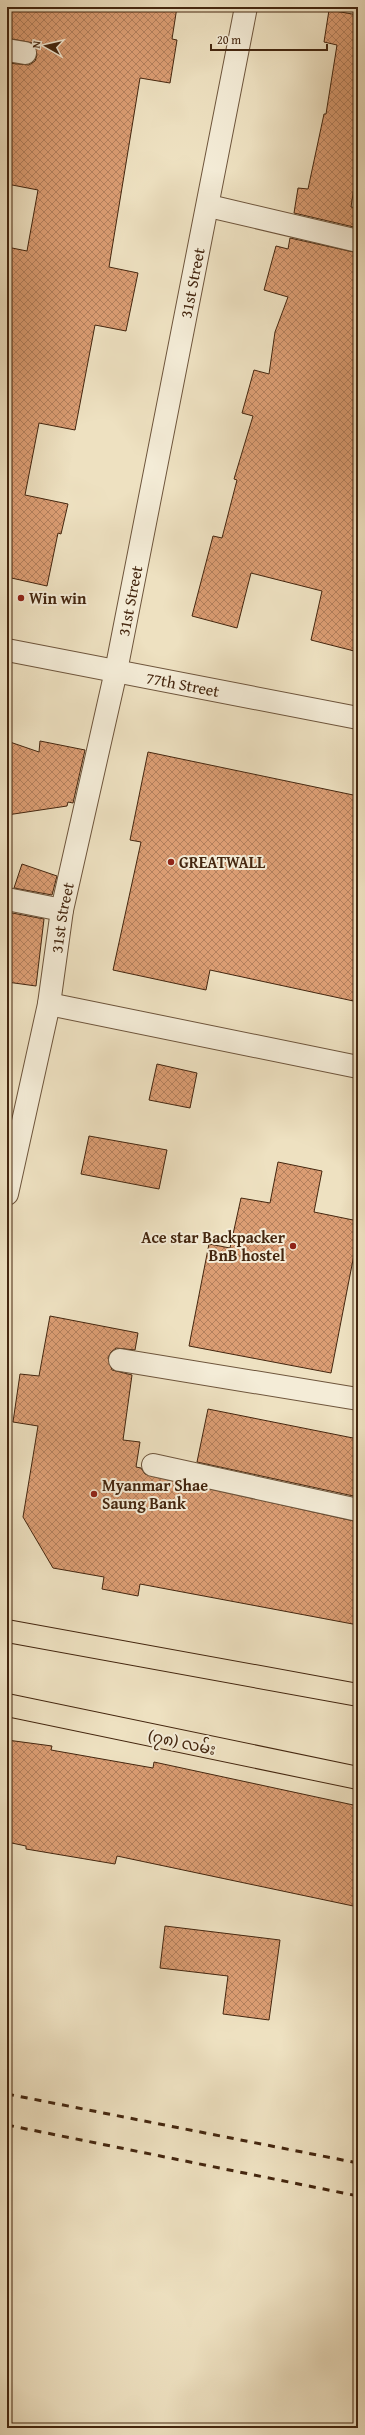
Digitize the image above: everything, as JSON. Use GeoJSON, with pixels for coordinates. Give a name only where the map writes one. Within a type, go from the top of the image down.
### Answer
{"type":"FeatureCollection","features":[{"type":"Feature","properties":{"kind":"main road"},"geometry":{"type":"LineString","coordinates":[[7,1631],[358,1695]]}},
{"type":"Feature","properties":{"kind":"main road","name":"(၇၈) လမ်း"},"geometry":{"type":"LineString","coordinates":[[7,1705],[358,1778]]}},
{"type":"Feature","properties":{"kind":"street","name":"31st Street"},"geometry":{"type":"LineString","coordinates":[[7,1194],[49,1004],[62,910],[116,671],[209,206],[246,7]]}},
{"type":"Feature","properties":{"kind":"street"},"geometry":{"type":"LineString","coordinates":[[209,206],[358,241]]}},
{"type":"Feature","properties":{"kind":"street","name":"77th Street"},"geometry":{"type":"LineString","coordinates":[[7,650],[358,718]]}},
{"type":"Feature","properties":{"kind":"street"},"geometry":{"type":"LineString","coordinates":[[7,899],[62,910]]}},
{"type":"Feature","properties":{"kind":"street"},"geometry":{"type":"LineString","coordinates":[[49,1004],[358,1067]]}},
{"type":"Feature","properties":{"kind":"street"},"geometry":{"type":"LineString","coordinates":[[120,1360],[358,1398]]}},
{"type":"Feature","properties":{"kind":"street"},"geometry":{"type":"LineString","coordinates":[[153,1465],[358,1510]]}},
{"type":"Feature","properties":{"kind":"building"},"geometry":{"type":"Polygon","coordinates":[[[11,7],[177,7],[172,39],[177,40],[170,83],[140,78],[109,267],[138,273],[126,331],[95,325],[75,430],[39,423],[25,495],[68,504],[61,534],[58,533],[47,586],[7,577],[7,247],[27,251],[38,190],[7,184],[7,63],[29,65],[35,61],[37,55],[33,43],[7,38],[11,7]]]}},
{"type":"Feature","properties":{"kind":"building"},"geometry":{"type":"Polygon","coordinates":[[[329,10],[358,15],[358,161],[351,207],[358,208],[358,228],[294,213],[298,188],[308,189],[324,114],[326,114],[337,45],[324,42],[329,10]]]}},
{"type":"Feature","properties":{"kind":"building"},"geometry":{"type":"Polygon","coordinates":[[[290,238],[358,253],[358,652],[311,640],[322,591],[251,573],[237,628],[192,616],[213,536],[222,538],[237,480],[234,479],[253,416],[242,413],[254,370],[269,374],[275,332],[288,297],[264,290],[276,246],[288,249],[290,238]]]}},
{"type":"Feature","properties":{"kind":"building"},"geometry":{"type":"Polygon","coordinates":[[[7,741],[39,752],[40,741],[85,750],[73,803],[68,802],[67,806],[7,815],[7,741]]]}},
{"type":"Feature","properties":{"kind":"building"},"geometry":{"type":"Polygon","coordinates":[[[148,752],[358,796],[358,1002],[210,970],[206,990],[113,970],[141,842],[130,840],[148,752]]]}},
{"type":"Feature","properties":{"kind":"building"},"geometry":{"type":"Polygon","coordinates":[[[22,864],[57,876],[52,895],[14,888],[22,864]]]}},
{"type":"Feature","properties":{"kind":"building"},"geometry":{"type":"Polygon","coordinates":[[[7,912],[44,919],[36,986],[7,982],[7,912]]]}},
{"type":"Feature","properties":{"kind":"building"},"geometry":{"type":"Polygon","coordinates":[[[157,1064],[197,1073],[190,1108],[149,1100],[157,1064]]]}},
{"type":"Feature","properties":{"kind":"building"},"geometry":{"type":"Polygon","coordinates":[[[89,1136],[167,1150],[159,1189],[81,1174],[89,1136]]]}},
{"type":"Feature","properties":{"kind":"building","name":"Ace star Backpacker BnB hostel"},"geometry":{"type":"Polygon","coordinates":[[[278,1162],[322,1171],[314,1212],[358,1221],[358,1234],[331,1373],[189,1346],[209,1244],[230,1248],[241,1198],[270,1203],[278,1162]]]}},
{"type":"Feature","properties":{"kind":"building"},"geometry":{"type":"Polygon","coordinates":[[[50,1316],[138,1333],[135,1350],[116,1348],[111,1352],[108,1358],[112,1370],[132,1375],[123,1440],[140,1442],[136,1467],[141,1468],[145,1474],[358,1522],[358,1625],[140,1584],[138,1596],[102,1589],[104,1577],[53,1568],[23,1517],[38,1426],[13,1422],[20,1374],[39,1376],[50,1316]]]}},
{"type":"Feature","properties":{"kind":"building"},"geometry":{"type":"Polygon","coordinates":[[[208,1409],[358,1439],[358,1497],[197,1462],[208,1409]]]}},
{"type":"Feature","properties":{"kind":"building"},"geometry":{"type":"Polygon","coordinates":[[[7,1740],[52,1746],[51,1750],[153,1768],[154,1762],[358,1806],[358,1907],[117,1856],[115,1864],[26,1849],[26,1846],[7,1842],[7,1740]]]}},
{"type":"Feature","properties":{"kind":"building"},"geometry":{"type":"Polygon","coordinates":[[[165,1926],[280,1940],[269,2020],[223,2014],[228,1976],[160,1968],[165,1926]]]}},
{"type":"Feature","properties":{"kind":"railway"},"geometry":{"type":"LineString","coordinates":[[7,2094],[358,2163]]}},
{"type":"Feature","properties":{"kind":"railway"},"geometry":{"type":"LineString","coordinates":[[7,2125],[358,2196]]}},
{"type":"Feature","properties":{"kind":"place","name":"Win win"},"geometry":{"type":"Point","coordinates":[21,598]}},
{"type":"Feature","properties":{"kind":"place","name":"GREATWALL"},"geometry":{"type":"Point","coordinates":[171,862]}},
{"type":"Feature","properties":{"kind":"place","name":"Ace star Backpacker BnB hostel"},"geometry":{"type":"Point","coordinates":[293,1246]}},
{"type":"Feature","properties":{"kind":"place","name":"Myanmar Shae Saung Bank"},"geometry":{"type":"Point","coordinates":[94,1494]}}]}
